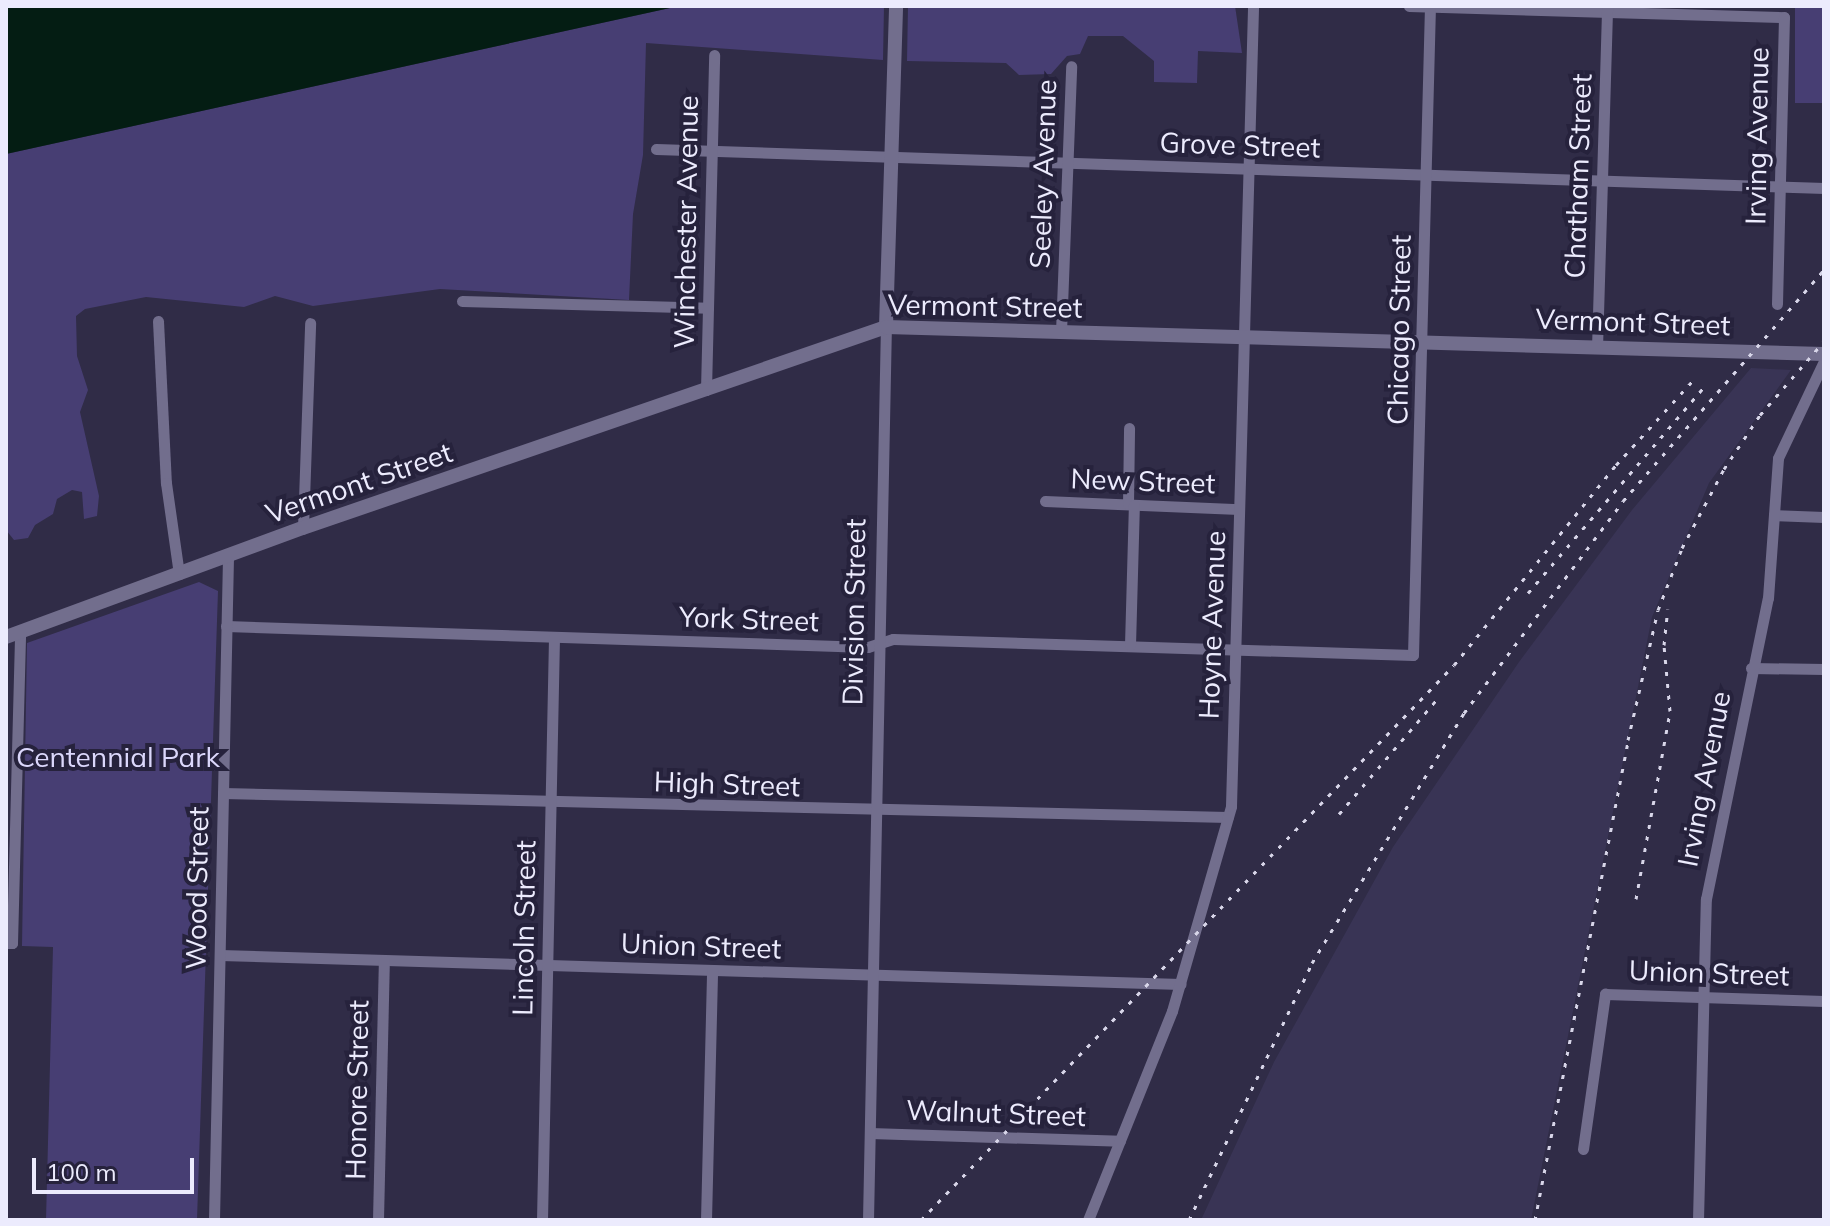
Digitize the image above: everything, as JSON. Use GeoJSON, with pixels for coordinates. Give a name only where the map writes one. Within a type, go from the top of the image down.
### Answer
{"type":"FeatureCollection","features":[{"type":"Feature","properties":{"kind":"street","name":"Division Street"},"geometry":{"type":"LineString","coordinates":[[868,1220],[886,327],[896,6]]}},
{"type":"Feature","properties":{"kind":"street","name":"Hoyne Avenue"},"geometry":{"type":"LineString","coordinates":[[1088,1220],[1181,984],[1228,817],[1253,6]]}},
{"type":"Feature","properties":{"kind":"street"},"geometry":{"type":"LineString","coordinates":[[1409,6],[1607,9]]}},
{"type":"Feature","properties":{"kind":"street","name":"Chicago Street"},"geometry":{"type":"LineString","coordinates":[[1413,655],[1430,7]]}},
{"type":"Feature","properties":{"kind":"street","name":"Irving Avenue"},"geometry":{"type":"LineString","coordinates":[[1607,9],[1784,17],[1777,304]]}},
{"type":"Feature","properties":{"kind":"street","name":"Chatham Street"},"geometry":{"type":"LineString","coordinates":[[1597,348],[1607,9]]}},
{"type":"Feature","properties":{"kind":"street","name":"Winchester Avenue"},"geometry":{"type":"LineString","coordinates":[[706,390],[714,55]]}},
{"type":"Feature","properties":{"kind":"street","name":"Seeley Avenue"},"geometry":{"type":"LineString","coordinates":[[1061,332],[1071,66]]}},
{"type":"Feature","properties":{"kind":"street","name":"Grove Street"},"geometry":{"type":"LineString","coordinates":[[656,149],[1824,188]]}},
{"type":"Feature","properties":{"kind":"street"},"geometry":{"type":"LineString","coordinates":[[462,301],[708,308]]}},
{"type":"Feature","properties":{"kind":"street"},"geometry":{"type":"LineString","coordinates":[[158,321],[166,483],[179,574]]}},
{"type":"Feature","properties":{"kind":"street"},"geometry":{"type":"LineString","coordinates":[[303,528],[310,323]]}},
{"type":"Feature","properties":{"kind":"street","name":"Vermont Street"},"geometry":{"type":"LineString","coordinates":[[13,635],[303,528],[886,327],[1824,354]]}},
{"type":"Feature","properties":{"kind":"street","name":"Irving Avenue"},"geometry":{"type":"LineString","coordinates":[[1698,1220],[1706,899],[1751,668],[1768,598],[1778,458],[1824,361]]}},
{"type":"Feature","properties":{"kind":"street"},"geometry":{"type":"LineString","coordinates":[[1129,428],[1130,645]]}},
{"type":"Feature","properties":{"kind":"street","name":"New Street"},"geometry":{"type":"LineString","coordinates":[[1045,501],[1239,509]]}},
{"type":"Feature","properties":{"kind":"street"},"geometry":{"type":"LineString","coordinates":[[1774,515],[1824,517]]}},
{"type":"Feature","properties":{"kind":"street","name":"Wood Street"},"geometry":{"type":"LineString","coordinates":[[214,1220],[228,557]]}},
{"type":"Feature","properties":{"kind":"street","name":"York Street"},"geometry":{"type":"LineString","coordinates":[[226,626],[868,647],[893,639],[1413,655]]}},
{"type":"Feature","properties":{"kind":"street"},"geometry":{"type":"LineString","coordinates":[[9,943],[13,635]]}},
{"type":"Feature","properties":{"kind":"street","name":"Lincoln Street"},"geometry":{"type":"LineString","coordinates":[[542,1220],[554,637]]}},
{"type":"Feature","properties":{"kind":"street"},"geometry":{"type":"LineString","coordinates":[[1751,668],[1824,669]]}},
{"type":"Feature","properties":{"kind":"street","name":"High Street"},"geometry":{"type":"LineString","coordinates":[[223,793],[1228,817]]}},
{"type":"Feature","properties":{"kind":"street","name":"Union Street"},"geometry":{"type":"LineString","coordinates":[[220,955],[1181,984]]}},
{"type":"Feature","properties":{"kind":"street","name":"Honore Street"},"geometry":{"type":"LineString","coordinates":[[378,1220],[384,960]]}},
{"type":"Feature","properties":{"kind":"street"},"geometry":{"type":"LineString","coordinates":[[706,1220],[712,970]]}},
{"type":"Feature","properties":{"kind":"street","name":"Union Street"},"geometry":{"type":"LineString","coordinates":[[1583,1149],[1605,994],[1824,1001]]}},
{"type":"Feature","properties":{"kind":"street","name":"Walnut Street"},"geometry":{"type":"LineString","coordinates":[[870,1133],[1120,1141]]}},
{"type":"Feature","properties":{"kind":"shaded area"},"geometry":{"type":"Polygon","coordinates":[[[679,6],[6,154],[6,8],[679,6]]]}},
{"type":"Feature","properties":{"kind":"shaded area"},"geometry":{"type":"Polygon","coordinates":[[[1751,368],[1791,370],[1709,483],[1652,617],[1531,1220],[1201,1220],[1274,1062],[1393,847],[1519,662],[1632,510],[1751,368]]]}},
{"type":"Feature","properties":{"kind":"green space"},"geometry":{"type":"Polygon","coordinates":[[[679,6],[884,6],[883,60],[646,43],[643,155],[633,214],[629,300],[440,289],[313,306],[275,296],[244,307],[146,297],[85,309],[76,316],[77,356],[88,390],[80,412],[99,496],[97,516],[84,519],[82,492],[72,490],[57,499],[53,514],[35,525],[28,538],[14,540],[6,530],[6,154],[679,6]]]}},
{"type":"Feature","properties":{"kind":"green space"},"geometry":{"type":"Polygon","coordinates":[[[908,6],[1235,6],[1242,53],[1198,51],[1197,83],[1154,82],[1154,61],[1123,36],[1088,36],[1080,54],[1067,56],[1051,74],[1019,75],[1006,63],[907,61],[908,6]]]}},
{"type":"Feature","properties":{"kind":"green space"},"geometry":{"type":"Polygon","coordinates":[[[1795,6],[1824,6],[1824,103],[1795,103],[1795,6]]]}},
{"type":"Feature","properties":{"kind":"green space","name":"Centennial Park"},"geometry":{"type":"Polygon","coordinates":[[[199,582],[218,591],[197,1220],[46,1220],[53,947],[22,946],[27,643],[199,582]]]}},
{"type":"Feature","properties":{"kind":"railway"},"geometry":{"type":"LineString","coordinates":[[1189,1220],[1312,963],[1464,713],[1623,501],[1824,270]]}},
{"type":"Feature","properties":{"kind":"railway"},"geometry":{"type":"LineString","coordinates":[[1535,1220],[1628,740],[1658,610],[1682,548],[1724,469],[1760,415],[1824,341]]}},
{"type":"Feature","properties":{"kind":"railway"},"geometry":{"type":"LineString","coordinates":[[921,1220],[1454,665],[1616,465],[1696,377]]}},
{"type":"Feature","properties":{"kind":"railway"},"geometry":{"type":"LineString","coordinates":[[1528,593],[1704,387]]}},
{"type":"Feature","properties":{"kind":"railway"},"geometry":{"type":"LineString","coordinates":[[1636,899],[1670,711],[1664,645],[1668,609]]}},
{"type":"Feature","properties":{"kind":"railway"},"geometry":{"type":"LineString","coordinates":[[1339,814],[1439,697]]}}]}
